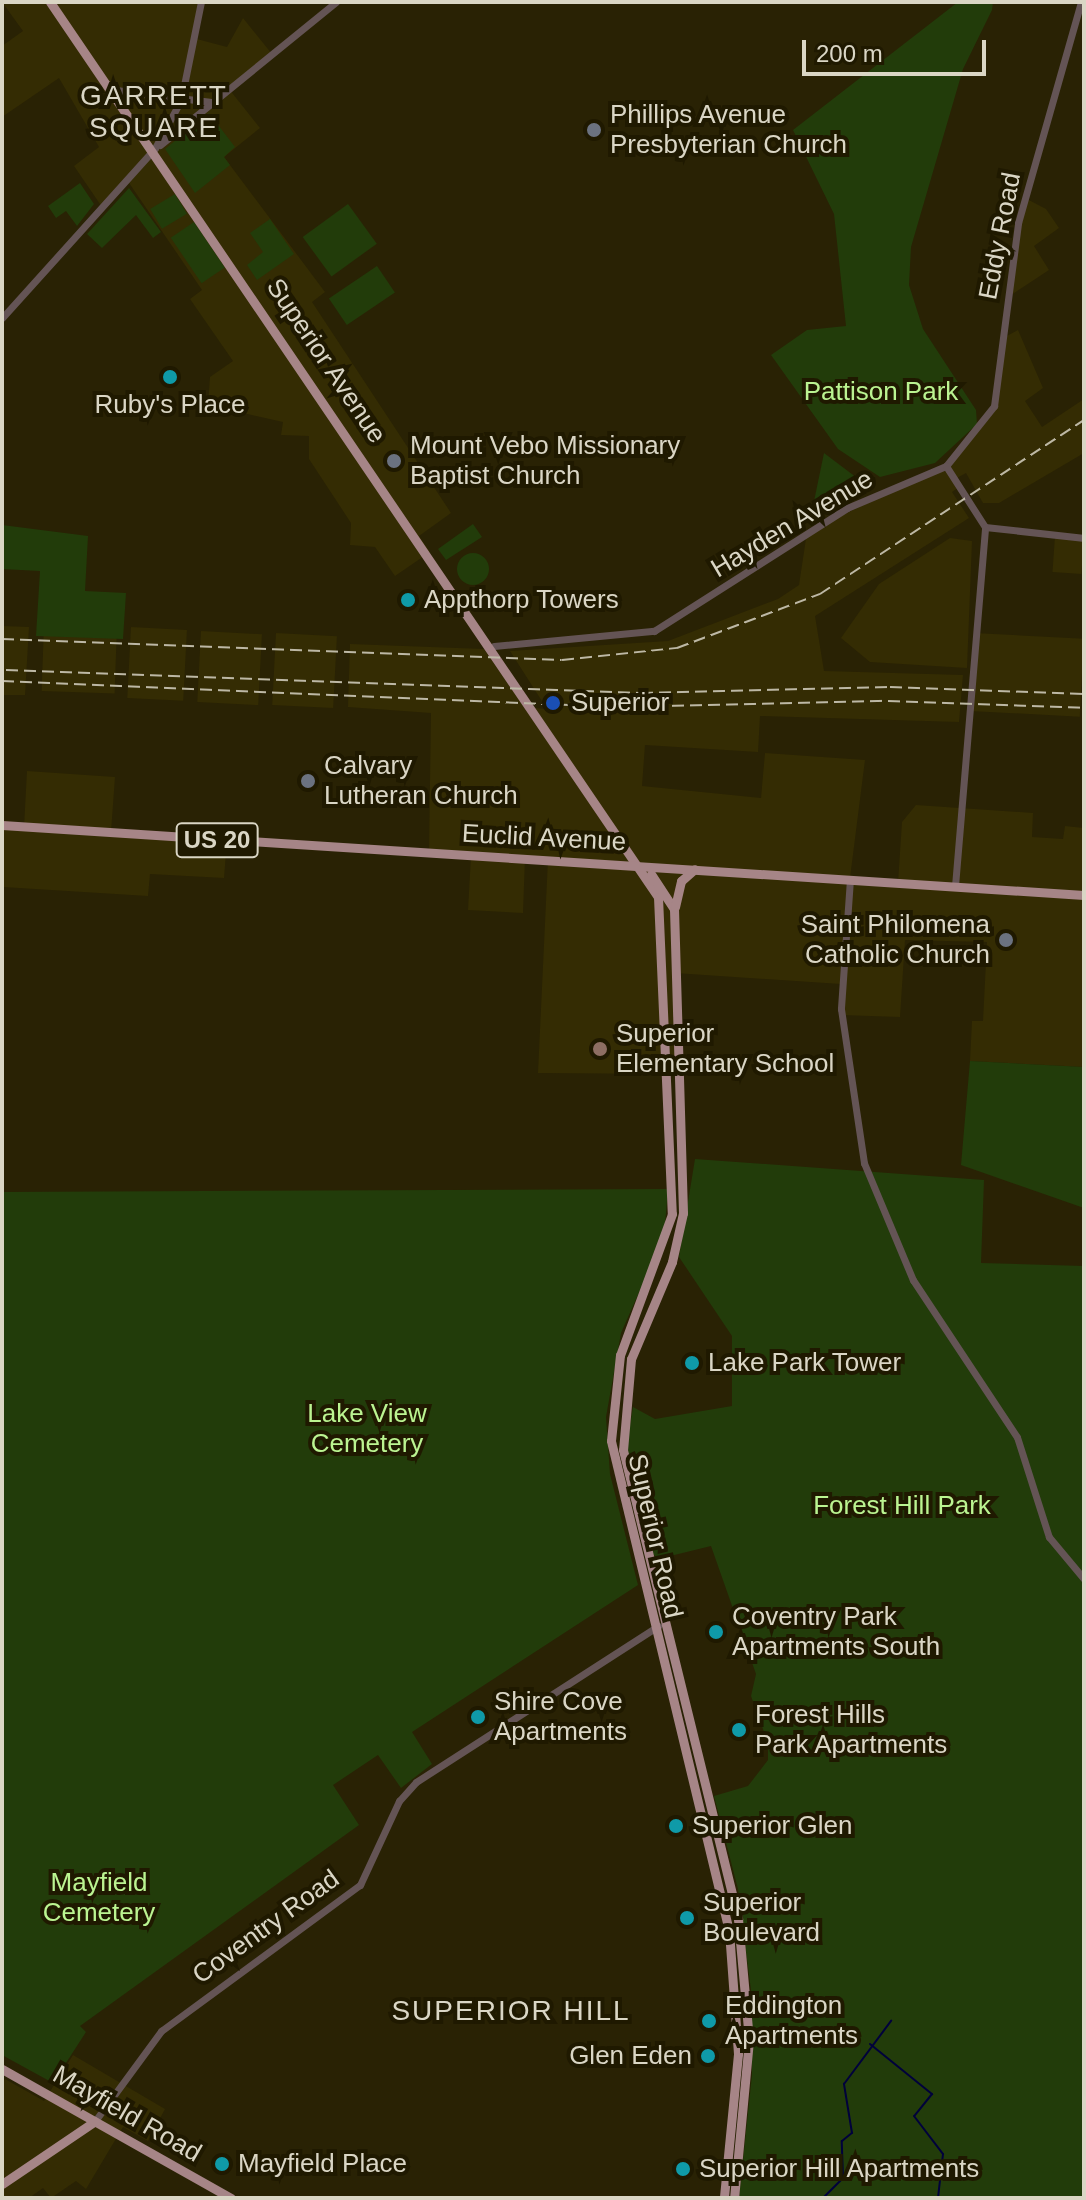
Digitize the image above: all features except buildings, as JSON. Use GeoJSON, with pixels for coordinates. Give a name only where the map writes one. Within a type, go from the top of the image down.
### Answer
{"type":"FeatureCollection","features":[{"type":"Feature","properties":{"kind":"main road","name":"Superior Avenue"},"geometry":{"type":"LineString","coordinates":[[50,2],[116,90],[643,866]]}},
{"type":"Feature","properties":{"kind":"main road","name":"Euclid Avenue"},"geometry":{"type":"LineString","coordinates":[[2,825],[1084,895]]}},
{"type":"Feature","properties":{"kind":"main road"},"geometry":{"type":"LineString","coordinates":[[643,866],[674,909]]}},
{"type":"Feature","properties":{"kind":"main road","name":"Superior Road"},"geometry":{"type":"LineString","coordinates":[[643,866],[662,917],[674,1188],[667,1242],[643,1308],[620,1355],[613,1464],[732,1954],[736,2107],[724,2198]]}},
{"type":"Feature","properties":{"kind":"main road"},"geometry":{"type":"LineString","coordinates":[[674,909],[681,881],[695,869]]}},
{"type":"Feature","properties":{"kind":"main road","name":"Superior Road"},"geometry":{"type":"LineString","coordinates":[[674,909],[683,1213],[672,1262],[643,1308],[631,1359],[623,1450],[664,1625],[733,1892],[745,1969],[746,2107],[734,2198]]}},
{"type":"Feature","properties":{"kind":"main road","name":"Mayfield Road"},"geometry":{"type":"LineString","coordinates":[[2,2069],[231,2198]]}},
{"type":"Feature","properties":{"kind":"main road","name":"Coventry Road"},"geometry":{"type":"LineString","coordinates":[[2,2184],[95,2121]]}},
{"type":"Feature","properties":{"kind":"street"},"geometry":{"type":"LineString","coordinates":[[155,148],[181,100],[201,2]]}},
{"type":"Feature","properties":{"kind":"street"},"geometry":{"type":"LineString","coordinates":[[2,318],[155,148],[336,2]]}},
{"type":"Feature","properties":{"kind":"street","name":"Eddy Road"},"geometry":{"type":"LineString","coordinates":[[946,466],[994,406],[1018,223],[1081,2]]}},
{"type":"Feature","properties":{"kind":"street"},"geometry":{"type":"LineString","coordinates":[[116,90],[203,105],[217,99]]}},
{"type":"Feature","properties":{"kind":"street"},"geometry":{"type":"LineString","coordinates":[[946,466],[985,527],[955,886]]}},
{"type":"Feature","properties":{"kind":"street","name":"Hayden Avenue"},"geometry":{"type":"LineString","coordinates":[[494,646],[654,631],[847,508],[946,466]]}},
{"type":"Feature","properties":{"kind":"street"},"geometry":{"type":"LineString","coordinates":[[985,527],[1084,538]]}},
{"type":"Feature","properties":{"kind":"street"},"geometry":{"type":"LineString","coordinates":[[850,879],[841,1015],[864,1163],[919,1290],[1017,1437],[1049,1537],[1084,1579]]}},
{"type":"Feature","properties":{"kind":"street"},"geometry":{"type":"LineString","coordinates":[[620,1355],[631,1359]]}},
{"type":"Feature","properties":{"kind":"street","name":"Coventry Road"},"geometry":{"type":"LineString","coordinates":[[95,2121],[161,2031],[360,1885],[408,1790],[653,1627],[664,1625]]}},
{"type":"Feature","properties":{"kind":"shaded area"},"geometry":{"type":"Polygon","coordinates":[[[2,2],[201,2],[193,38],[227,47],[243,18],[272,54],[229,89],[260,128],[224,157],[325,292],[312,302],[451,513],[419,536],[430,552],[395,576],[375,547],[350,545],[351,523],[309,459],[309,436],[281,435],[283,422],[208,405],[210,377],[233,361],[190,299],[202,290],[127,180],[102,207],[74,166],[99,147],[59,78],[2,117],[2,46],[23,31],[2,2]]]}},
{"type":"Feature","properties":{"kind":"shaded area"},"geometry":{"type":"Polygon","coordinates":[[[1025,198],[1046,209],[1059,228],[1034,246],[1049,270],[1008,297],[1025,198]]]}},
{"type":"Feature","properties":{"kind":"shaded area"},"geometry":{"type":"Polygon","coordinates":[[[1018,330],[1043,388],[1025,401],[1042,427],[1084,399],[1084,453],[999,503],[983,503],[966,473],[955,479],[959,487],[952,492],[969,518],[815,616],[824,671],[963,675],[959,722],[760,716],[758,752],[645,745],[642,786],[761,798],[765,753],[865,760],[850,878],[898,883],[902,822],[916,805],[1033,813],[1032,837],[1063,839],[1065,826],[1084,828],[1084,1067],[970,1061],[972,1021],[983,1021],[987,942],[905,940],[900,1017],[841,1015],[841,984],[675,973],[678,1074],[538,1073],[548,859],[525,858],[523,913],[468,910],[471,856],[429,853],[431,713],[348,707],[350,644],[484,649],[524,707],[547,709],[510,651],[668,641],[778,599],[799,585],[807,532],[946,466],[983,426],[994,406],[1003,338],[1018,330]]]}},
{"type":"Feature","properties":{"kind":"shaded area"},"geometry":{"type":"Polygon","coordinates":[[[1055,536],[1084,538],[1081,574],[1052,572],[1055,536]]]}},
{"type":"Feature","properties":{"kind":"shaded area"},"geometry":{"type":"Polygon","coordinates":[[[950,538],[972,541],[967,668],[870,662],[841,638],[879,584],[950,538]]]}},
{"type":"Feature","properties":{"kind":"shaded area"},"geometry":{"type":"Polygon","coordinates":[[[44,624],[117,627],[115,694],[42,691],[44,624]]]}},
{"type":"Feature","properties":{"kind":"shaded area"},"geometry":{"type":"Polygon","coordinates":[[[2,626],[29,627],[25,695],[2,695],[2,626]]]}},
{"type":"Feature","properties":{"kind":"shaded area"},"geometry":{"type":"Polygon","coordinates":[[[131,627],[187,630],[183,701],[127,698],[131,627]]]}},
{"type":"Feature","properties":{"kind":"shaded area"},"geometry":{"type":"Polygon","coordinates":[[[201,631],[262,634],[258,705],[197,702],[201,631]]]}},
{"type":"Feature","properties":{"kind":"shaded area"},"geometry":{"type":"Polygon","coordinates":[[[276,633],[337,636],[333,708],[272,705],[276,633]]]}},
{"type":"Feature","properties":{"kind":"shaded area"},"geometry":{"type":"Polygon","coordinates":[[[974,633],[1084,639],[1080,717],[970,711],[974,633]]]}},
{"type":"Feature","properties":{"kind":"shaded area"},"geometry":{"type":"Polygon","coordinates":[[[27,771],[115,777],[111,832],[227,840],[224,878],[150,874],[148,896],[3,887],[2,893],[2,825],[24,827],[27,771]]]}},
{"type":"Feature","properties":{"kind":"shaded area"},"geometry":{"type":"Polygon","coordinates":[[[73,2055],[165,2109],[148,2141],[123,2127],[86,2189],[76,2181],[51,2198],[43,2188],[29,2198],[2,2198],[2,2084],[5,2079],[44,2101],[73,2055]]]}},
{"type":"Feature","properties":{"kind":"green space","name":"Pattison Park"},"geometry":{"type":"Polygon","coordinates":[[[958,2],[993,2],[963,69],[911,247],[909,285],[923,329],[976,410],[977,424],[935,463],[880,477],[838,449],[771,355],[807,330],[846,326],[834,214],[793,130],[958,2]]]}},
{"type":"Feature","properties":{"kind":"green space"},"geometry":{"type":"Polygon","coordinates":[[[209,113],[235,147],[224,157],[230,165],[195,193],[165,149],[209,113]]]}},
{"type":"Feature","properties":{"kind":"green space"},"geometry":{"type":"Polygon","coordinates":[[[80,183],[94,204],[77,226],[66,211],[56,218],[48,206],[80,183]]]}},
{"type":"Feature","properties":{"kind":"green space"},"geometry":{"type":"Polygon","coordinates":[[[129,188],[161,232],[153,238],[136,215],[102,248],[87,234],[129,188]]]}},
{"type":"Feature","properties":{"kind":"green space"},"geometry":{"type":"Polygon","coordinates":[[[175,194],[187,214],[162,229],[150,209],[175,194]]]}},
{"type":"Feature","properties":{"kind":"green space"},"geometry":{"type":"Polygon","coordinates":[[[348,204],[377,244],[331,277],[303,237],[348,204]]]}},
{"type":"Feature","properties":{"kind":"green space"},"geometry":{"type":"Polygon","coordinates":[[[270,219],[294,254],[257,280],[247,265],[263,252],[250,233],[270,219]]]}},
{"type":"Feature","properties":{"kind":"green space"},"geometry":{"type":"Polygon","coordinates":[[[194,222],[225,268],[202,283],[171,238],[194,222]]]}},
{"type":"Feature","properties":{"kind":"green space"},"geometry":{"type":"Polygon","coordinates":[[[377,266],[395,293],[347,325],[329,298],[377,266]]]}},
{"type":"Feature","properties":{"kind":"green space"},"geometry":{"type":"Polygon","coordinates":[[[824,453],[869,487],[824,514],[813,506],[824,453]]]}},
{"type":"Feature","properties":{"kind":"green space"},"geometry":{"type":"Polygon","coordinates":[[[473,524],[482,537],[446,560],[438,549],[473,524]]]}},
{"type":"Feature","properties":{"kind":"green space"},"geometry":{"type":"Polygon","coordinates":[[[2,525],[88,536],[85,591],[126,593],[123,639],[36,636],[40,571],[2,569],[2,525]]]}},
{"type":"Feature","properties":{"kind":"green space"},"geometry":{"type":"Polygon","coordinates":[[[473,553],[484,558],[489,569],[484,580],[473,585],[462,580],[457,569],[462,558],[473,553]]]}},
{"type":"Feature","properties":{"kind":"green space"},"geometry":{"type":"Polygon","coordinates":[[[970,1061],[1084,1067],[1084,1208],[961,1165],[970,1061]]]}},
{"type":"Feature","properties":{"kind":"green space","name":"Forest Hill Park"},"geometry":{"type":"Polygon","coordinates":[[[695,1159],[984,1180],[981,1263],[1084,1266],[1084,2198],[739,2198],[752,2075],[752,1998],[738,1889],[714,1796],[748,1786],[768,1760],[768,1743],[751,1696],[756,1674],[711,1546],[658,1559],[651,1552],[626,1449],[633,1407],[655,1419],[732,1406],[732,1336],[679,1257],[695,1159]]]}},
{"type":"Feature","properties":{"kind":"green space","name":"Lake View Cemetery"},"geometry":{"type":"Polygon","coordinates":[[[668,1189],[664,1236],[621,1333],[606,1417],[610,1474],[638,1585],[412,1732],[432,1764],[401,1788],[378,1755],[333,1785],[359,1825],[80,2026],[86,2032],[53,2083],[2,2055],[2,1192],[668,1189]]]}},
{"type":"Feature","properties":{"kind":"waterway"},"geometry":{"type":"LineString","coordinates":[[823,2198],[843,2178],[842,2141],[852,2133],[844,2084],[891,2021]]}},
{"type":"Feature","properties":{"kind":"waterway"},"geometry":{"type":"LineString","coordinates":[[870,2044],[932,2094],[914,2116],[943,2154],[938,2198]]}},
{"type":"Feature","properties":{"kind":"railway"},"geometry":{"type":"LineString","coordinates":[[2,639],[562,660],[677,648],[820,594],[1084,420]]}},
{"type":"Feature","properties":{"kind":"railway"},"geometry":{"type":"LineString","coordinates":[[6,670],[641,693],[890,687],[1084,694]]}},
{"type":"Feature","properties":{"kind":"railway"},"geometry":{"type":"LineString","coordinates":[[2,681],[618,707],[888,701],[1084,708]]}},
{"type":"Feature","properties":{"kind":"place","name":"Phillips Avenue Presbyterian Church"},"geometry":{"type":"Point","coordinates":[594,130]}},
{"type":"Feature","properties":{"kind":"place","name":"Ruby's Place"},"geometry":{"type":"Point","coordinates":[170,377]}},
{"type":"Feature","properties":{"kind":"place","name":"Mount Vebo Missionary Baptist Church"},"geometry":{"type":"Point","coordinates":[394,461]}},
{"type":"Feature","properties":{"kind":"place","name":"Appthorp Towers"},"geometry":{"type":"Point","coordinates":[408,600]}},
{"type":"Feature","properties":{"kind":"place","name":"Superior"},"geometry":{"type":"Point","coordinates":[553,703]}},
{"type":"Feature","properties":{"kind":"place","name":"Calvary Lutheran Church"},"geometry":{"type":"Point","coordinates":[308,781]}},
{"type":"Feature","properties":{"kind":"place","name":"Saint Philomena Catholic Church"},"geometry":{"type":"Point","coordinates":[1006,940]}},
{"type":"Feature","properties":{"kind":"place","name":"Superior Elementary School"},"geometry":{"type":"Point","coordinates":[600,1049]}},
{"type":"Feature","properties":{"kind":"place","name":"Lake Park Tower"},"geometry":{"type":"Point","coordinates":[692,1363]}},
{"type":"Feature","properties":{"kind":"place","name":"Coventry Park Apartments South"},"geometry":{"type":"Point","coordinates":[716,1632]}},
{"type":"Feature","properties":{"kind":"place","name":"Shire Cove Apartments"},"geometry":{"type":"Point","coordinates":[478,1717]}},
{"type":"Feature","properties":{"kind":"place","name":"Forest Hills Park Apartments"},"geometry":{"type":"Point","coordinates":[739,1730]}},
{"type":"Feature","properties":{"kind":"place","name":"Superior Glen"},"geometry":{"type":"Point","coordinates":[676,1826]}},
{"type":"Feature","properties":{"kind":"place","name":"Superior Boulevard"},"geometry":{"type":"Point","coordinates":[687,1918]}},
{"type":"Feature","properties":{"kind":"place","name":"Eddington Apartments"},"geometry":{"type":"Point","coordinates":[709,2021]}},
{"type":"Feature","properties":{"kind":"place","name":"Glen Eden"},"geometry":{"type":"Point","coordinates":[708,2056]}},
{"type":"Feature","properties":{"kind":"place","name":"Mayfield Place"},"geometry":{"type":"Point","coordinates":[222,2164]}},
{"type":"Feature","properties":{"kind":"place","name":"Superior Hill Apartments"},"geometry":{"type":"Point","coordinates":[683,2169]}},
{"type":"Feature","properties":{"kind":"district","name":"GARRETT SQUARE"},"geometry":{"type":"Point","coordinates":[154,112]}},
{"type":"Feature","properties":{"kind":"district","name":"SUPERIOR HILL"},"geometry":{"type":"Point","coordinates":[511,2011]}},
{"type":"Feature","properties":{"kind":"park label","name":"Mayfield Cemetery"},"geometry":{"type":"Point","coordinates":[99,1898]}}]}
